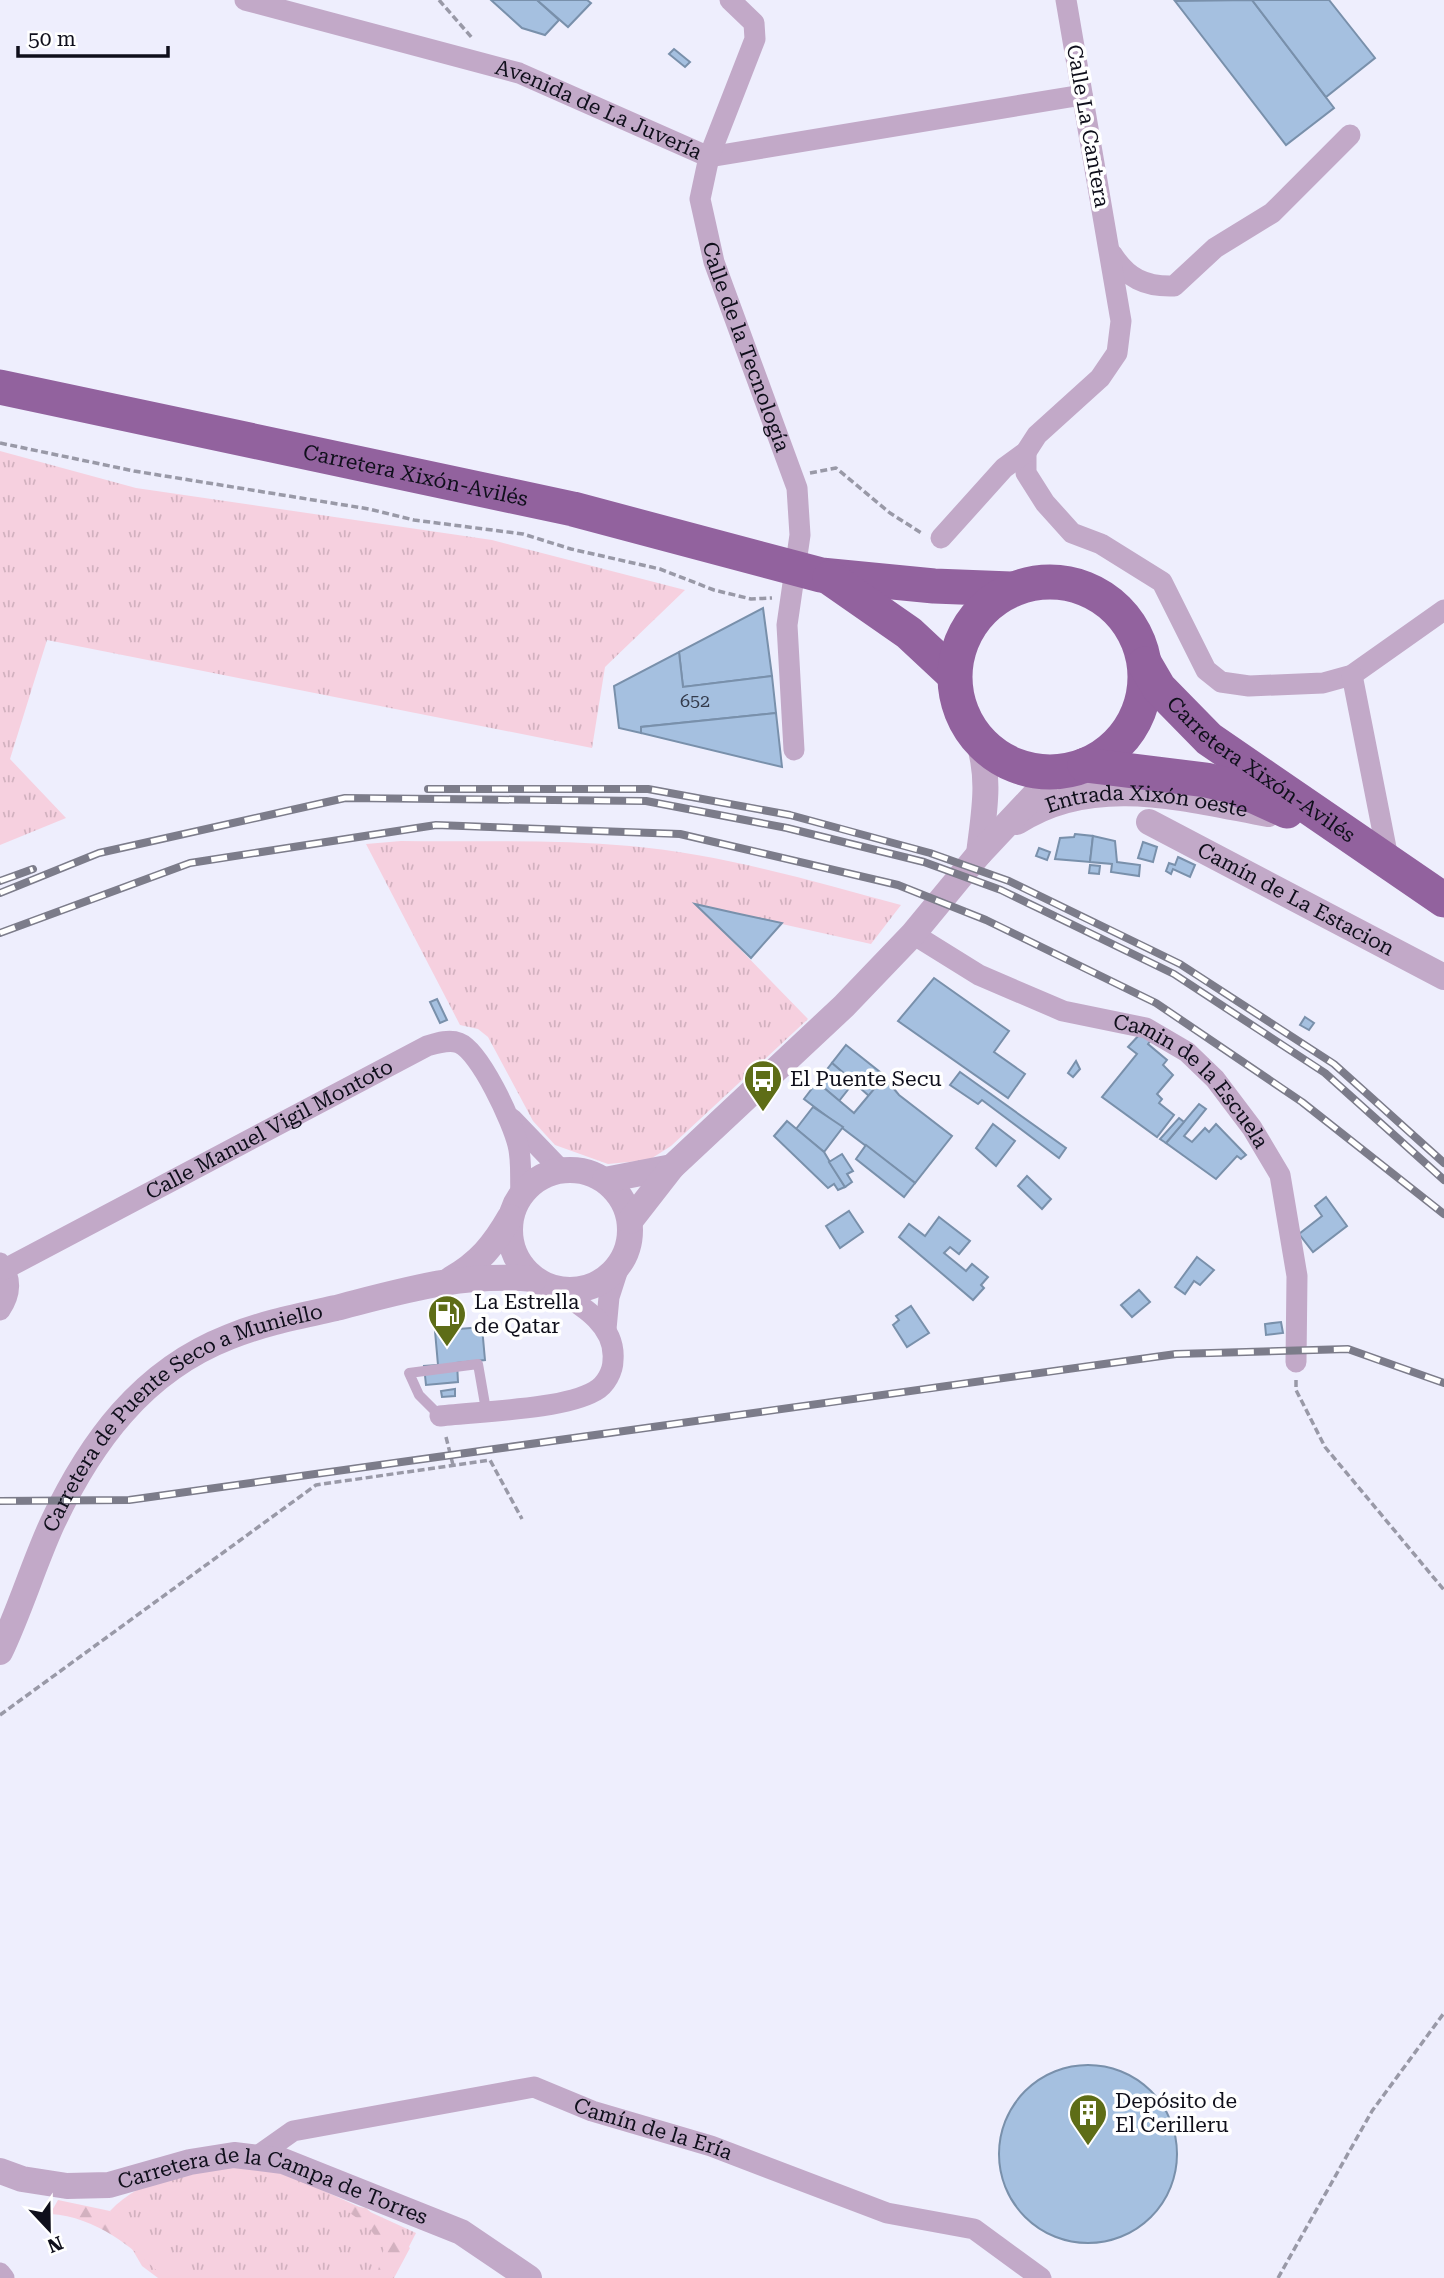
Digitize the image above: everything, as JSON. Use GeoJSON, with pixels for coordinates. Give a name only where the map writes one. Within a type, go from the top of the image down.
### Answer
{"type":"FeatureCollection","features":[{"type":"Feature","properties":{"kind":"highway","name":"Carretera Xixón-Avilés"},"geometry":{"type":"LineString","coordinates":[[0,387],[573,509],[824,576],[934,586],[1011,589]]}},
{"type":"Feature","properties":{"kind":"highway","name":"Carretera Xixón-Avilés"},"geometry":{"type":"LineString","coordinates":[[824,576],[909,634],[954,676]]}},
{"type":"Feature","properties":{"kind":"highway"},"geometry":{"type":"LineString","coordinates":[[1041,580],[1076,584],[1108,599],[1130,625],[1144,664],[1144,698],[1129,730],[1109,752],[1071,768],[1026,771],[997,755],[978,739],[962,713],[954,676],[961,642],[982,610],[1011,589],[1041,580]]}},
{"type":"Feature","properties":{"kind":"highway","name":"Carretera Xixón-Avilés"},"geometry":{"type":"LineString","coordinates":[[1144,664],[1159,688],[1209,739],[1444,900]]}},
{"type":"Feature","properties":{"kind":"highway","name":"Carretera Xixón-Avilés"},"geometry":{"type":"LineString","coordinates":[[1071,768],[1206,780],[1232,786],[1390,865]]}},
{"type":"Feature","properties":{"kind":"street","name":"Avenida de La Juvería"},"geometry":{"type":"LineString","coordinates":[[245,0],[519,73],[709,157],[1082,95]]}},
{"type":"Feature","properties":{"kind":"street","name":"Calle de la Tecnología"},"geometry":{"type":"LineString","coordinates":[[730,0],[754,23],[755,39],[709,157],[700,199],[714,262],[795,476],[800,535],[787,625],[794,750]]}},
{"type":"Feature","properties":{"kind":"street","name":"Calle La Cantera"},"geometry":{"type":"LineString","coordinates":[[941,538],[1003,468],[1026,452],[1037,435],[1100,378],[1117,354],[1121,321],[1066,0]]}},
{"type":"Feature","properties":{"kind":"street"},"geometry":{"type":"LineString","coordinates":[[1111,252],[1121,269],[1141,282],[1174,286],[1215,248],[1272,213],[1350,135]]}},
{"type":"Feature","properties":{"kind":"street"},"geometry":{"type":"LineString","coordinates":[[1026,452],[1026,473],[1045,503],[1072,533],[1101,544],[1162,582],[1206,670],[1221,682],[1250,686],[1323,683],[1352,675],[1444,610]]}},
{"type":"Feature","properties":{"kind":"street"},"geometry":{"type":"LineString","coordinates":[[1352,675],[1390,865]]}},
{"type":"Feature","properties":{"kind":"street"},"geometry":{"type":"LineString","coordinates":[[630,1221],[672,1167],[786,1062],[913,934],[987,845],[986,765],[978,739]]}},
{"type":"Feature","properties":{"kind":"street","name":"Entrada Xixón oeste"},"geometry":{"type":"LineString","coordinates":[[987,845],[1071,768]]}},
{"type":"Feature","properties":{"kind":"street","name":"Entrada Xixón oeste"},"geometry":{"type":"LineString","coordinates":[[987,845],[1037,809],[1085,795],[1131,792],[1201,799],[1306,821]]}},
{"type":"Feature","properties":{"kind":"street","name":"Camín de La Estacion"},"geometry":{"type":"LineString","coordinates":[[1149,822],[1444,977]]}},
{"type":"Feature","properties":{"kind":"street","name":"Camin de la Escuela"},"geometry":{"type":"LineString","coordinates":[[913,934],[979,975],[1063,1011],[1146,1028],[1187,1052],[1216,1079],[1252,1128],[1280,1175],[1297,1276],[1296,1362]]}},
{"type":"Feature","properties":{"kind":"street","name":"Calle Manuel Vigil Montoto"},"geometry":{"type":"LineString","coordinates":[[0,1310],[9,1291],[3,1266],[427,1046],[444,1042],[460,1043],[472,1053],[509,1116],[519,1147],[516,1205]]}},
{"type":"Feature","properties":{"kind":"street","name":"Calle Manuel Vigil Montoto"},"geometry":{"type":"LineString","coordinates":[[509,1116],[561,1170]]}},
{"type":"Feature","properties":{"kind":"street"},"geometry":{"type":"LineString","coordinates":[[605,1180],[672,1167]]}},
{"type":"Feature","properties":{"kind":"street"},"geometry":{"type":"LineString","coordinates":[[440,1416],[575,1400],[598,1390],[613,1370],[614,1350],[606,1329],[593,1315],[545,1284],[518,1261],[510,1239],[516,1205],[539,1178],[561,1170],[584,1172],[605,1180],[622,1199],[630,1221],[629,1245],[609,1297],[606,1329]]}},
{"type":"Feature","properties":{"kind":"street","name":"Carretera de Puente Seco a Muniello"},"geometry":{"type":"LineString","coordinates":[[451,1279],[474,1266],[495,1242],[516,1205]]}},
{"type":"Feature","properties":{"kind":"street"},"geometry":{"type":"LineString","coordinates":[[545,1284],[579,1290],[601,1282],[619,1266]]}},
{"type":"Feature","properties":{"kind":"street","name":"Carretera de Puente Seco a Muniello"},"geometry":{"type":"LineString","coordinates":[[0,1652],[19,1611],[51,1526],[85,1458],[117,1416],[177,1363],[226,1337],[252,1328],[451,1279],[502,1276],[545,1284]]}},
{"type":"Feature","properties":{"kind":"street","name":"Camín de la Ería"},"geometry":{"type":"LineString","coordinates":[[255,2158],[293,2131],[534,2087],[592,2111],[710,2146],[887,2214],[974,2229],[1041,2278]]}},
{"type":"Feature","properties":{"kind":"street","name":"Carretera de la Campa de Torres"},"geometry":{"type":"LineString","coordinates":[[0,2171],[22,2179],[67,2186],[109,2185],[190,2162],[234,2155],[283,2161],[367,2192],[461,2232],[529,2278]]}},
{"type":"Feature","properties":{"kind":"street"},"geometry":{"type":"LineString","coordinates":[[0,2273],[4,2278]]}},
{"type":"Feature","properties":{"kind":"lane"},"geometry":{"type":"LineString","coordinates":[[440,1416],[419,1395],[409,1373],[478,1364],[486,1410]]}},
{"type":"Feature","properties":{"kind":"path"},"geometry":{"type":"LineString","coordinates":[[439,0],[476,42],[472,61]]}},
{"type":"Feature","properties":{"kind":"path"},"geometry":{"type":"LineString","coordinates":[[0,443],[134,471],[369,509],[414,520],[523,534],[571,550],[671,572],[713,590],[751,600],[791,597]]}},
{"type":"Feature","properties":{"kind":"path"},"geometry":{"type":"LineString","coordinates":[[795,476],[836,468],[920,534],[941,538]]}},
{"type":"Feature","properties":{"kind":"path"},"geometry":{"type":"LineString","coordinates":[[1296,1362],[1296,1390],[1325,1447],[1444,1590]]}},
{"type":"Feature","properties":{"kind":"path"},"geometry":{"type":"LineString","coordinates":[[440,1416],[453,1465]]}},
{"type":"Feature","properties":{"kind":"path"},"geometry":{"type":"LineString","coordinates":[[0,1715],[316,1485],[490,1460],[522,1519]]}},
{"type":"Feature","properties":{"kind":"path"},"geometry":{"type":"LineString","coordinates":[[1278,2278],[1372,2111],[1444,2013]]}},
{"type":"Feature","properties":{"kind":"green space"},"geometry":{"type":"Polygon","coordinates":[[[0,451],[136,488],[492,540],[685,590],[605,667],[592,748],[47,640],[10,759],[66,818],[0,845],[0,451]]]}},
{"type":"Feature","properties":{"kind":"green space"},"geometry":{"type":"Polygon","coordinates":[[[401,841],[573,842],[664,850],[767,870],[901,905],[871,944],[697,905],[808,1019],[671,1146],[649,1160],[608,1164],[555,1145],[533,1121],[488,1037],[478,1029],[460,1025],[366,844],[401,841]]]}},
{"type":"Feature","properties":{"kind":"green space"},"geometry":{"type":"Polygon","coordinates":[[[243,2164],[285,2173],[416,2233],[393,2278],[158,2278],[142,2266],[110,2211],[123,2199],[154,2182],[190,2172],[243,2164]]]}},
{"type":"Feature","properties":{"kind":"green space"},"geometry":{"type":"Polygon","coordinates":[[[58,2200],[110,2211],[179,2278],[165,2278],[127,2245],[98,2227],[67,2216],[50,2214],[58,2200]]]}},
{"type":"Feature","properties":{"kind":"green space"},"geometry":{"type":"Polygon","coordinates":[[[337,2204],[366,2208],[410,2248],[394,2278],[376,2278],[384,2248],[367,2225],[337,2204]]]}},
{"type":"Feature","properties":{"kind":"building"},"geometry":{"type":"Polygon","coordinates":[[[491,0],[537,0],[559,20],[545,35],[522,28],[491,0]]]}},
{"type":"Feature","properties":{"kind":"building"},"geometry":{"type":"Polygon","coordinates":[[[537,0],[587,0],[591,3],[568,27],[537,0]]]}},
{"type":"Feature","properties":{"kind":"building"},"geometry":{"type":"Polygon","coordinates":[[[1252,0],[1334,108],[1286,145],[1175,1],[1252,0]]]}},
{"type":"Feature","properties":{"kind":"building"},"geometry":{"type":"Polygon","coordinates":[[[1252,0],[1329,0],[1375,58],[1326,97],[1252,0]]]}},
{"type":"Feature","properties":{"kind":"building"},"geometry":{"type":"Polygon","coordinates":[[[674,49],[690,62],[685,67],[669,54],[674,49]]]}},
{"type":"Feature","properties":{"kind":"building"},"geometry":{"type":"Polygon","coordinates":[[[763,608],[772,676],[683,687],[679,652],[763,608]]]}},
{"type":"Feature","properties":{"kind":"building"},"geometry":{"type":"Polygon","coordinates":[[[679,652],[683,687],[772,676],[776,713],[641,727],[641,733],[619,728],[614,686],[679,652]]]}},
{"type":"Feature","properties":{"kind":"building"},"geometry":{"type":"Polygon","coordinates":[[[776,713],[782,767],[641,733],[641,727],[776,713]]]}},
{"type":"Feature","properties":{"kind":"building"},"geometry":{"type":"Polygon","coordinates":[[[1075,834],[1093,836],[1090,862],[1055,859],[1060,838],[1074,837],[1075,834]]]}},
{"type":"Feature","properties":{"kind":"building"},"geometry":{"type":"Polygon","coordinates":[[[1093,836],[1115,841],[1117,862],[1140,865],[1139,876],[1111,872],[1112,864],[1090,862],[1093,836]]]}},
{"type":"Feature","properties":{"kind":"building"},"geometry":{"type":"Polygon","coordinates":[[[1143,842],[1157,847],[1153,862],[1138,858],[1143,842]]]}},
{"type":"Feature","properties":{"kind":"building"},"geometry":{"type":"Polygon","coordinates":[[[1039,848],[1050,852],[1047,860],[1036,856],[1039,848]]]}},
{"type":"Feature","properties":{"kind":"building"},"geometry":{"type":"Polygon","coordinates":[[[1178,857],[1195,865],[1190,877],[1173,869],[1171,874],[1166,871],[1169,863],[1175,865],[1178,857]]]}},
{"type":"Feature","properties":{"kind":"building"},"geometry":{"type":"Polygon","coordinates":[[[1090,865],[1100,866],[1099,874],[1089,873],[1090,865]]]}},
{"type":"Feature","properties":{"kind":"building"},"geometry":{"type":"Polygon","coordinates":[[[695,904],[735,913],[782,923],[751,958],[695,904]]]}},
{"type":"Feature","properties":{"kind":"building"},"geometry":{"type":"Polygon","coordinates":[[[934,978],[1009,1031],[994,1052],[1025,1074],[1008,1098],[898,1021],[934,978]]]}},
{"type":"Feature","properties":{"kind":"building"},"geometry":{"type":"Polygon","coordinates":[[[437,999],[447,1020],[440,1023],[430,1002],[437,999]]]}},
{"type":"Feature","properties":{"kind":"building"},"geometry":{"type":"Polygon","coordinates":[[[1305,1017],[1314,1023],[1309,1030],[1300,1025],[1305,1017]]]}},
{"type":"Feature","properties":{"kind":"building"},"geometry":{"type":"Polygon","coordinates":[[[1140,1034],[1151,1040],[1148,1044],[1167,1060],[1163,1065],[1173,1075],[1157,1094],[1162,1099],[1159,1103],[1174,1115],[1157,1137],[1102,1097],[1137,1054],[1128,1047],[1140,1034]]]}},
{"type":"Feature","properties":{"kind":"building"},"geometry":{"type":"Polygon","coordinates":[[[846,1045],[885,1076],[869,1096],[832,1063],[846,1045]]]}},
{"type":"Feature","properties":{"kind":"building"},"geometry":{"type":"Polygon","coordinates":[[[1076,1061],[1080,1069],[1073,1077],[1068,1073],[1076,1061]]]}},
{"type":"Feature","properties":{"kind":"building"},"geometry":{"type":"Polygon","coordinates":[[[832,1063],[854,1082],[839,1101],[817,1082],[832,1063]]]}},
{"type":"Feature","properties":{"kind":"building"},"geometry":{"type":"Polygon","coordinates":[[[960,1072],[1066,1148],[1059,1158],[982,1100],[978,1104],[950,1085],[960,1072]]]}},
{"type":"Feature","properties":{"kind":"building"},"geometry":{"type":"Polygon","coordinates":[[[884,1077],[899,1095],[952,1136],[915,1183],[804,1099],[817,1082],[854,1113],[884,1077]]]}},
{"type":"Feature","properties":{"kind":"building"},"geometry":{"type":"Polygon","coordinates":[[[1199,1104],[1206,1109],[1184,1136],[1192,1142],[1205,1128],[1209,1132],[1216,1124],[1246,1155],[1241,1159],[1237,1156],[1216,1179],[1166,1143],[1199,1104]]]}},
{"type":"Feature","properties":{"kind":"building"},"geometry":{"type":"Polygon","coordinates":[[[813,1107],[843,1127],[824,1152],[796,1129],[813,1107]]]}},
{"type":"Feature","properties":{"kind":"building"},"geometry":{"type":"Polygon","coordinates":[[[1179,1118],[1184,1122],[1166,1143],[1160,1139],[1179,1118]]]}},
{"type":"Feature","properties":{"kind":"building"},"geometry":{"type":"Polygon","coordinates":[[[787,1121],[824,1152],[845,1187],[838,1190],[834,1184],[828,1188],[774,1136],[787,1121]]]}},
{"type":"Feature","properties":{"kind":"building"},"geometry":{"type":"Polygon","coordinates":[[[993,1124],[1015,1141],[996,1166],[976,1148],[993,1124]]]}},
{"type":"Feature","properties":{"kind":"building"},"geometry":{"type":"Polygon","coordinates":[[[866,1145],[915,1183],[904,1197],[856,1159],[866,1145]]]}},
{"type":"Feature","properties":{"kind":"building"},"geometry":{"type":"Polygon","coordinates":[[[842,1154],[853,1171],[847,1174],[852,1182],[845,1187],[829,1162],[842,1154]]]}},
{"type":"Feature","properties":{"kind":"building"},"geometry":{"type":"Polygon","coordinates":[[[1027,1176],[1051,1199],[1042,1209],[1018,1186],[1027,1176]]]}},
{"type":"Feature","properties":{"kind":"building"},"geometry":{"type":"Polygon","coordinates":[[[1326,1197],[1347,1226],[1313,1252],[1299,1234],[1322,1216],[1315,1206],[1326,1197]]]}},
{"type":"Feature","properties":{"kind":"building"},"geometry":{"type":"Polygon","coordinates":[[[849,1211],[863,1232],[840,1248],[826,1226],[849,1211]]]}},
{"type":"Feature","properties":{"kind":"building"},"geometry":{"type":"Polygon","coordinates":[[[939,1217],[970,1241],[959,1254],[950,1247],[944,1253],[966,1271],[972,1264],[988,1277],[981,1285],[984,1288],[973,1300],[899,1237],[909,1224],[925,1236],[939,1217]]]}},
{"type":"Feature","properties":{"kind":"building"},"geometry":{"type":"Polygon","coordinates":[[[1197,1257],[1214,1270],[1200,1285],[1194,1281],[1185,1294],[1175,1287],[1197,1257]]]}},
{"type":"Feature","properties":{"kind":"building"},"geometry":{"type":"Polygon","coordinates":[[[1139,1290],[1150,1302],[1132,1317],[1121,1305],[1139,1290]]]}},
{"type":"Feature","properties":{"kind":"building"},"geometry":{"type":"Polygon","coordinates":[[[911,1306],[929,1333],[907,1347],[893,1325],[899,1320],[896,1316],[911,1306]]]}},
{"type":"Feature","properties":{"kind":"building"},"geometry":{"type":"Polygon","coordinates":[[[1281,1322],[1283,1333],[1266,1335],[1265,1324],[1281,1322]]]}},
{"type":"Feature","properties":{"kind":"building"},"geometry":{"type":"Polygon","coordinates":[[[482,1327],[485,1360],[457,1363],[458,1382],[426,1385],[424,1366],[438,1365],[435,1331],[482,1327]]]}},
{"type":"Feature","properties":{"kind":"building"},"geometry":{"type":"Polygon","coordinates":[[[455,1389],[455,1396],[442,1397],[441,1391],[455,1389]]]}},
{"type":"Feature","properties":{"kind":"building","name":"Depósito de El Cerilleru"},"geometry":{"type":"Polygon","coordinates":[[[1088,2065],[1122,2072],[1151,2091],[1170,2120],[1177,2154],[1170,2188],[1151,2217],[1122,2236],[1088,2243],[1054,2236],[1025,2217],[1006,2188],[999,2154],[1006,2120],[1025,2091],[1054,2072],[1088,2065]]]}},
{"type":"Feature","properties":{"kind":"railway"},"geometry":{"type":"LineString","coordinates":[[428,789],[648,789],[790,815],[930,853],[1009,881],[1180,964],[1334,1064],[1444,1163]]}},
{"type":"Feature","properties":{"kind":"railway"},"geometry":{"type":"LineString","coordinates":[[0,893],[99,853],[345,798],[646,801],[787,828],[924,862],[1001,890],[1174,974],[1325,1073],[1444,1180]]}},
{"type":"Feature","properties":{"kind":"railway"},"geometry":{"type":"LineString","coordinates":[[0,933],[190,863],[436,825],[680,834],[898,885],[986,920],[1156,1003],[1302,1102],[1444,1214]]}},
{"type":"Feature","properties":{"kind":"railway"},"geometry":{"type":"LineString","coordinates":[[0,881],[33,869]]}},
{"type":"Feature","properties":{"kind":"railway"},"geometry":{"type":"LineString","coordinates":[[0,1501],[129,1500],[1176,1354],[1348,1349],[1444,1383]]}},
{"type":"Feature","properties":{"kind":"place","name":"El Puente Secu"},"geometry":{"type":"Point","coordinates":[763,1113]}},
{"type":"Feature","properties":{"kind":"place","name":"La Estrella de Qatar"},"geometry":{"type":"Point","coordinates":[447,1348]}},
{"type":"Feature","properties":{"kind":"place","name":"Depósito de El Cerilleru"},"geometry":{"type":"Point","coordinates":[1088,2147]}}]}
